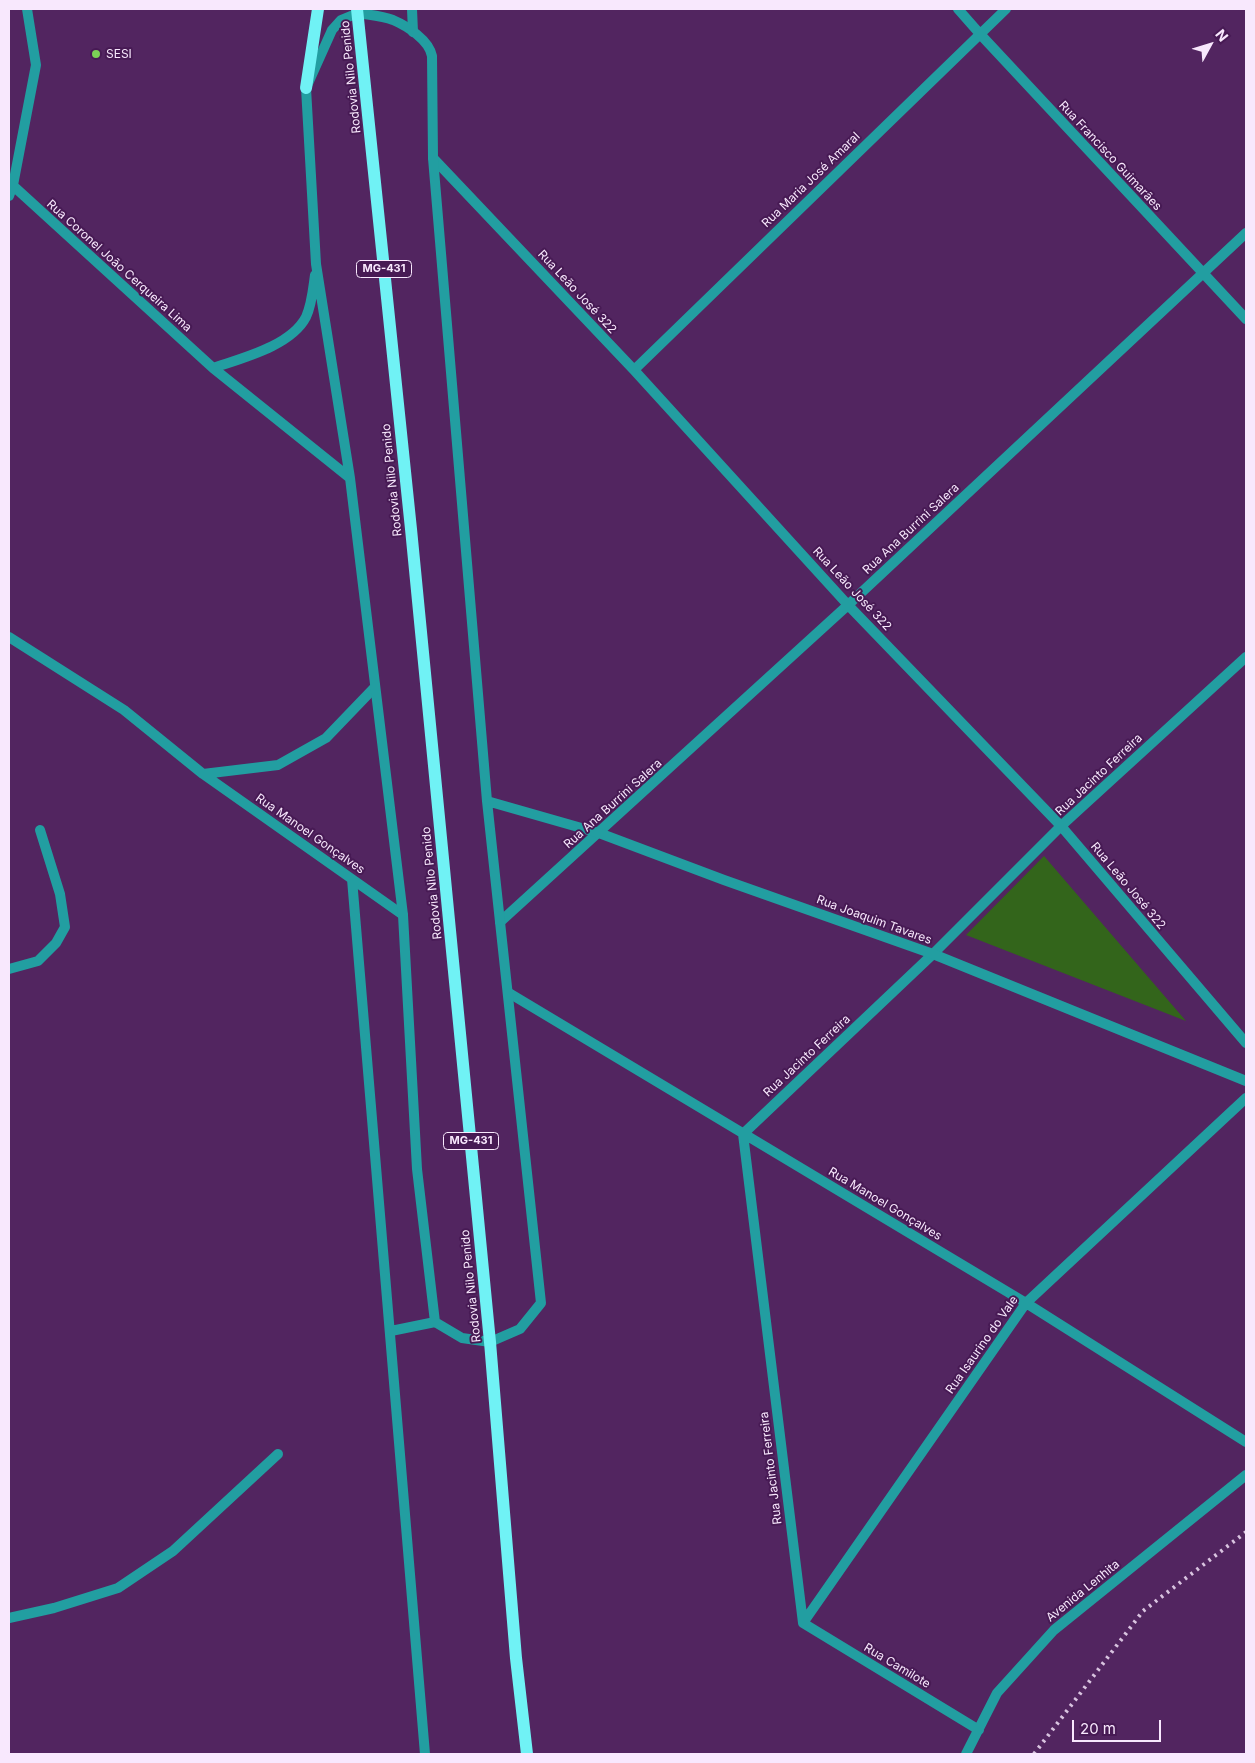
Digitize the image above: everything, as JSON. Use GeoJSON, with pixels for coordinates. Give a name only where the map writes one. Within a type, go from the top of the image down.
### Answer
{"type":"FeatureCollection","features":[{"type":"Feature","properties":{"kind":"main road"},"geometry":{"type":"LineString","coordinates":[[306,88],[318,9]]}},
{"type":"Feature","properties":{"kind":"main road","name":"Rodovia Nilo Penido"},"geometry":{"type":"LineString","coordinates":[[358,11],[411,529],[490,1342],[516,1658],[527,1754]]}},
{"type":"Feature","properties":{"kind":"street"},"geometry":{"type":"LineString","coordinates":[[9,196],[36,64],[27,9]]}},
{"type":"Feature","properties":{"kind":"street"},"geometry":{"type":"LineString","coordinates":[[412,9],[413,32]]}},
{"type":"Feature","properties":{"kind":"street","name":"Rua Francisco Guimarães"},"geometry":{"type":"LineString","coordinates":[[958,9],[1246,319]]}},
{"type":"Feature","properties":{"kind":"street","name":"Rua Maria José Amaral"},"geometry":{"type":"LineString","coordinates":[[634,370],[1006,9]]}},
{"type":"Feature","properties":{"kind":"street"},"geometry":{"type":"LineString","coordinates":[[391,1331],[435,1322],[462,1338],[490,1342],[520,1329],[541,1303],[487,801],[434,158],[432,56],[425,42],[394,20],[358,11],[342,20],[332,30],[306,88],[316,264],[350,478],[403,915],[417,1169],[435,1322]]}},
{"type":"Feature","properties":{"kind":"street","name":"Rua Leão José 322"},"geometry":{"type":"LineString","coordinates":[[434,158],[634,370],[848,605],[1061,826],[1246,1043]]}},
{"type":"Feature","properties":{"kind":"street","name":"Rua Coronel João Cerqueira Lima"},"geometry":{"type":"LineString","coordinates":[[11,184],[213,368],[350,478]]}},
{"type":"Feature","properties":{"kind":"street","name":"Rua Ana Burrini Salera"},"geometry":{"type":"LineString","coordinates":[[500,922],[600,833],[848,605],[1246,232]]}},
{"type":"Feature","properties":{"kind":"street"},"geometry":{"type":"LineString","coordinates":[[213,368],[262,352],[296,330],[306,318],[311,302],[316,264]]}},
{"type":"Feature","properties":{"kind":"street","name":"Rua Manoel Gonçalves"},"geometry":{"type":"LineString","coordinates":[[9,637],[124,710],[203,774],[403,915]]}},
{"type":"Feature","properties":{"kind":"street","name":"Rua Jacinto Ferreira"},"geometry":{"type":"LineString","coordinates":[[803,1624],[743,1134],[933,954],[1061,826],[1246,657]]}},
{"type":"Feature","properties":{"kind":"street"},"geometry":{"type":"LineString","coordinates":[[203,774],[278,765],[326,738],[375,687]]}},
{"type":"Feature","properties":{"kind":"street","name":"Rua Joaquim Tavares"},"geometry":{"type":"LineString","coordinates":[[487,801],[600,833],[724,880],[933,954],[1246,1081]]}},
{"type":"Feature","properties":{"kind":"street"},"geometry":{"type":"LineString","coordinates":[[9,969],[38,961],[56,943],[65,927],[60,894],[40,830]]}},
{"type":"Feature","properties":{"kind":"street"},"geometry":{"type":"LineString","coordinates":[[352,879],[425,1754]]}},
{"type":"Feature","properties":{"kind":"street","name":"Rua Manoel Gonçalves"},"geometry":{"type":"LineString","coordinates":[[509,993],[1026,1304],[1246,1442]]}},
{"type":"Feature","properties":{"kind":"street","name":"Rua Isaurino do Vale"},"geometry":{"type":"LineString","coordinates":[[803,1624],[1026,1304],[1246,1098]]}},
{"type":"Feature","properties":{"kind":"street"},"geometry":{"type":"LineString","coordinates":[[9,1618],[54,1608],[118,1588],[173,1551],[278,1454]]}},
{"type":"Feature","properties":{"kind":"street","name":"Avenida Lenhita"},"geometry":{"type":"LineString","coordinates":[[966,1754],[997,1693],[1054,1630],[1246,1475]]}},
{"type":"Feature","properties":{"kind":"street","name":"Rua Camilote"},"geometry":{"type":"LineString","coordinates":[[803,1624],[978,1730]]}},
{"type":"Feature","properties":{"kind":"green space"},"geometry":{"type":"Polygon","coordinates":[[[1044,856],[1186,1021],[966,935],[1044,856]]]}},
{"type":"Feature","properties":{"kind":"railway"},"geometry":{"type":"LineString","coordinates":[[1034,1754],[1143,1611],[1246,1532]]}},
{"type":"Feature","properties":{"kind":"place","name":"SESI"},"geometry":{"type":"Point","coordinates":[96,54]}}]}
